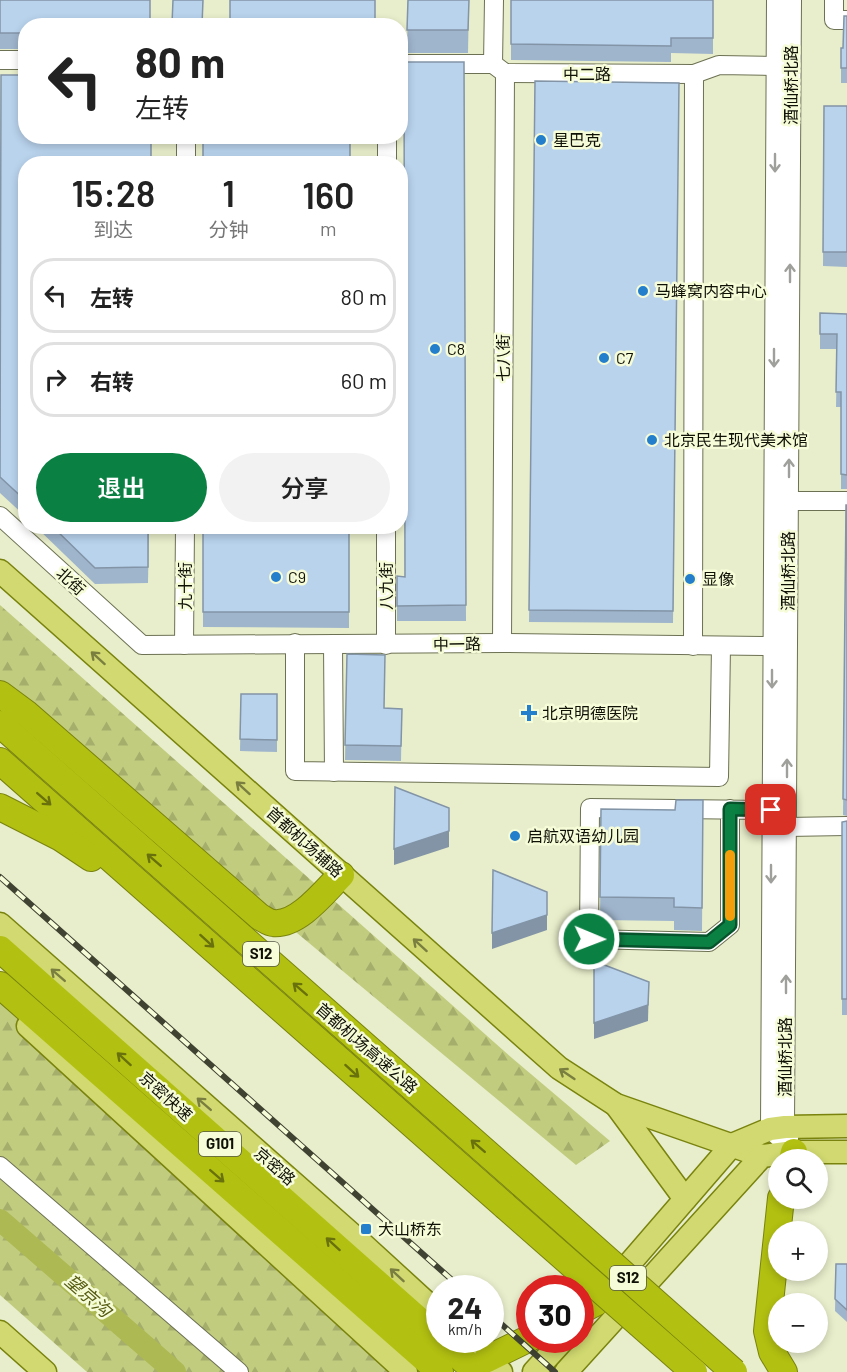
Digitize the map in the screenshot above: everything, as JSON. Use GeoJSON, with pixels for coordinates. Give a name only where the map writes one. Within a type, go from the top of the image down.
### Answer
{"type":"FeatureCollection","features":[{"type":"Feature","properties":{"kind":"highway"},"geometry":{"type":"LineString","coordinates":[[0,694],[27,714],[260,917],[271,923],[290,922],[341,875]]}},
{"type":"Feature","properties":{"kind":"highway","name":"首都机场高速公路"},"geometry":{"type":"LineString","coordinates":[[0,724],[734,1372]]}},
{"type":"Feature","properties":{"kind":"highway","name":"首都机场高速公路"},"geometry":{"type":"LineString","coordinates":[[0,761],[694,1372]]}},
{"type":"Feature","properties":{"kind":"highway"},"geometry":{"type":"LineString","coordinates":[[0,807],[61,838],[179,917]]}},
{"type":"Feature","properties":{"kind":"highway","name":"京密快速"},"geometry":{"type":"LineString","coordinates":[[0,949],[426,1327]]}},
{"type":"Feature","properties":{"kind":"highway","name":"京密快速"},"geometry":{"type":"LineString","coordinates":[[0,985],[440,1372]]}},
{"type":"Feature","properties":{"kind":"highway"},"geometry":{"type":"LineString","coordinates":[[780,1209],[767,1331],[772,1352],[784,1372]]}},
{"type":"Feature","properties":{"kind":"highway"},"geometry":{"type":"LineString","coordinates":[[488,1368],[516,1348]]}},
{"type":"Feature","properties":{"kind":"highway","name":"京密快速"},"geometry":{"type":"LineString","coordinates":[[463,1353],[488,1368]]}},
{"type":"Feature","properties":{"kind":"main road","name":"首都机场辅路"},"geometry":{"type":"LineString","coordinates":[[0,571],[559,1068],[616,1106]]}},
{"type":"Feature","properties":{"kind":"main road","name":"京密路"},"geometry":{"type":"LineString","coordinates":[[0,924],[426,1302]]}},
{"type":"Feature","properties":{"kind":"main road","name":"G101"},"geometry":{"type":"LineString","coordinates":[[0,1001],[406,1372]]}},
{"type":"Feature","properties":{"kind":"main road"},"geometry":{"type":"LineString","coordinates":[[616,1106],[762,1156],[768,1156]]}},
{"type":"Feature","properties":{"kind":"main road"},"geometry":{"type":"LineString","coordinates":[[616,1106],[685,1200]]}},
{"type":"Feature","properties":{"kind":"main road"},"geometry":{"type":"LineString","coordinates":[[594,1302],[732,1145],[777,1128],[847,1126]]}},
{"type":"Feature","properties":{"kind":"main road"},"geometry":{"type":"LineString","coordinates":[[828,1153],[847,1152]]}},
{"type":"Feature","properties":{"kind":"main road"},"geometry":{"type":"LineString","coordinates":[[566,1372],[762,1156]]}},
{"type":"Feature","properties":{"kind":"main road"},"geometry":{"type":"LineString","coordinates":[[0,1332],[45,1372]]}},
{"type":"Feature","properties":{"kind":"main road"},"geometry":{"type":"LineString","coordinates":[[476,1353],[488,1368]]}},
{"type":"Feature","properties":{"kind":"main road"},"geometry":{"type":"LineString","coordinates":[[534,1372],[551,1353]]}},
{"type":"Feature","properties":{"kind":"street","name":"七八街"},"geometry":{"type":"LineString","coordinates":[[494,0],[499,69],[502,643]]}},
{"type":"Feature","properties":{"kind":"street","name":"酒仙桥北路"},"geometry":{"type":"LineString","coordinates":[[776,0],[771,810],[777,1128]]}},
{"type":"Feature","properties":{"kind":"street","name":"酒仙桥北路"},"geometry":{"type":"LineString","coordinates":[[777,1128],[786,827],[792,0]]}},
{"type":"Feature","properties":{"kind":"street"},"geometry":{"type":"LineString","coordinates":[[834,0],[841,20]]}},
{"type":"Feature","properties":{"kind":"street"},"geometry":{"type":"LineString","coordinates":[[0,60],[18,60]]}},
{"type":"Feature","properties":{"kind":"street","name":"中二路"},"geometry":{"type":"LineString","coordinates":[[408,64],[694,74],[719,65],[776,66]]}},
{"type":"Feature","properties":{"kind":"street"},"geometry":{"type":"LineString","coordinates":[[693,646],[694,74]]}},
{"type":"Feature","properties":{"kind":"street"},"geometry":{"type":"LineString","coordinates":[[789,501],[847,501]]}},
{"type":"Feature","properties":{"kind":"street","name":"北街"},"geometry":{"type":"LineString","coordinates":[[0,516],[18,532]]}},
{"type":"Feature","properties":{"kind":"street","name":"北街"},"geometry":{"type":"LineString","coordinates":[[20,534],[142,645]]}},
{"type":"Feature","properties":{"kind":"street","name":"九十街"},"geometry":{"type":"LineString","coordinates":[[184,645],[185,534]]}},
{"type":"Feature","properties":{"kind":"street","name":"八九街"},"geometry":{"type":"LineString","coordinates":[[386,534],[386,645]]}},
{"type":"Feature","properties":{"kind":"street","name":"中一路"},"geometry":{"type":"LineString","coordinates":[[142,645],[502,643],[772,646]]}},
{"type":"Feature","properties":{"kind":"street"},"geometry":{"type":"LineString","coordinates":[[295,644],[295,771],[719,777],[721,646]]}},
{"type":"Feature","properties":{"kind":"street"},"geometry":{"type":"LineString","coordinates":[[333,644],[334,772]]}},
{"type":"Feature","properties":{"kind":"street"},"geometry":{"type":"LineString","coordinates":[[730,809],[730,925],[709,942],[589,939],[590,808],[730,809],[771,810]]}},
{"type":"Feature","properties":{"kind":"street"},"geometry":{"type":"LineString","coordinates":[[786,827],[847,826]]}},
{"type":"Feature","properties":{"kind":"street"},"geometry":{"type":"LineString","coordinates":[[777,1128],[789,1149]]}},
{"type":"Feature","properties":{"kind":"street"},"geometry":{"type":"LineString","coordinates":[[0,1166],[239,1372]]}},
{"type":"Feature","properties":{"kind":"green space"},"geometry":{"type":"Polygon","coordinates":[[[0,605],[512,1058],[610,1141],[576,1165],[0,686],[0,605]]]}},
{"type":"Feature","properties":{"kind":"green space"},"geometry":{"type":"Polygon","coordinates":[[[0,998],[423,1372],[87,1372],[0,1295],[0,998]]]}},
{"type":"Feature","properties":{"kind":"building"},"geometry":{"type":"Polygon","coordinates":[[[0,0],[150,0],[150,18],[18,18],[18,33],[0,33],[0,0]]]}},
{"type":"Feature","properties":{"kind":"building"},"geometry":{"type":"Polygon","coordinates":[[[173,0],[203,0],[202,18],[172,18],[173,0]]]}},
{"type":"Feature","properties":{"kind":"building"},"geometry":{"type":"Polygon","coordinates":[[[230,0],[375,0],[375,18],[230,18],[230,0]]]}},
{"type":"Feature","properties":{"kind":"building"},"geometry":{"type":"Polygon","coordinates":[[[408,0],[469,0],[468,30],[408,30],[408,0]]]}},
{"type":"Feature","properties":{"kind":"building"},"geometry":{"type":"Polygon","coordinates":[[[511,0],[713,0],[713,38],[671,38],[671,46],[511,44],[511,0]]]}},
{"type":"Feature","properties":{"kind":"building"},"geometry":{"type":"Polygon","coordinates":[[[844,16],[847,16],[847,68],[841,68],[841,48],[843,48],[844,16]]]}},
{"type":"Feature","properties":{"kind":"building","name":"C8"},"geometry":{"type":"Polygon","coordinates":[[[408,62],[464,62],[466,605],[397,606],[397,576],[405,577],[405,534],[408,534],[408,156],[404,156],[404,144],[408,144],[408,62]]]}},
{"type":"Feature","properties":{"kind":"building"},"geometry":{"type":"Polygon","coordinates":[[[1,75],[18,75],[18,144],[151,144],[151,156],[18,156],[18,494],[0,477],[1,75]]]}},
{"type":"Feature","properties":{"kind":"building","name":"C7"},"geometry":{"type":"Polygon","coordinates":[[[535,81],[679,83],[673,611],[529,610],[535,81]]]}},
{"type":"Feature","properties":{"kind":"building"},"geometry":{"type":"Polygon","coordinates":[[[824,106],[847,106],[847,252],[823,252],[824,106]]]}},
{"type":"Feature","properties":{"kind":"building"},"geometry":{"type":"Polygon","coordinates":[[[203,144],[350,144],[350,156],[203,156],[203,144]]]}},
{"type":"Feature","properties":{"kind":"building"},"geometry":{"type":"Polygon","coordinates":[[[820,313],[847,314],[847,475],[841,474],[841,392],[836,392],[837,334],[820,334],[820,313]]]}},
{"type":"Feature","properties":{"kind":"building"},"geometry":{"type":"Polygon","coordinates":[[[847,505],[847,800],[843,799],[847,505]]]}},
{"type":"Feature","properties":{"kind":"building"},"geometry":{"type":"Polygon","coordinates":[[[60,534],[148,534],[148,567],[95,568],[60,534]]]}},
{"type":"Feature","properties":{"kind":"building","name":"C9"},"geometry":{"type":"Polygon","coordinates":[[[203,534],[349,534],[349,612],[203,612],[203,534]]]}},
{"type":"Feature","properties":{"kind":"building"},"geometry":{"type":"Polygon","coordinates":[[[347,654],[385,655],[384,708],[402,709],[401,746],[345,745],[347,654]]]}},
{"type":"Feature","properties":{"kind":"building"},"geometry":{"type":"Polygon","coordinates":[[[241,694],[277,694],[277,740],[240,739],[241,694]]]}},
{"type":"Feature","properties":{"kind":"building"},"geometry":{"type":"Polygon","coordinates":[[[395,787],[449,808],[449,831],[394,849],[395,787]]]}},
{"type":"Feature","properties":{"kind":"building"},"geometry":{"type":"Polygon","coordinates":[[[676,800],[703,800],[702,908],[674,907],[674,898],[600,897],[601,809],[675,810],[676,800]]]}},
{"type":"Feature","properties":{"kind":"building"},"geometry":{"type":"Polygon","coordinates":[[[847,821],[847,999],[842,999],[842,822],[847,821]]]}},
{"type":"Feature","properties":{"kind":"building"},"geometry":{"type":"Polygon","coordinates":[[[493,870],[547,892],[547,915],[492,933],[493,870]]]}},
{"type":"Feature","properties":{"kind":"building"},"geometry":{"type":"Polygon","coordinates":[[[594,961],[649,982],[648,1005],[594,1023],[594,961]]]}},
{"type":"Feature","properties":{"kind":"building"},"geometry":{"type":"Polygon","coordinates":[[[836,1264],[847,1264],[847,1310],[835,1299],[836,1264]]]}},
{"type":"Feature","properties":{"kind":"waterway","name":"望京沟"},"geometry":{"type":"LineString","coordinates":[[0,1220],[175,1372]]}},
{"type":"Feature","properties":{"kind":"railway"},"geometry":{"type":"LineString","coordinates":[[0,877],[446,1275]]}},
{"type":"Feature","properties":{"kind":"railway"},"geometry":{"type":"LineString","coordinates":[[504,1326],[555,1372]]}},
{"type":"Feature","properties":{"kind":"slow traffic"},"geometry":{"type":"LineString","coordinates":[[730,855],[730,916]]}},
{"type":"Feature","properties":{"kind":"place","name":"星巴克"},"geometry":{"type":"Point","coordinates":[541,140]}},
{"type":"Feature","properties":{"kind":"place","name":"马蜂窝内容中心"},"geometry":{"type":"Point","coordinates":[643,291]}},
{"type":"Feature","properties":{"kind":"place","name":"C8"},"geometry":{"type":"Point","coordinates":[435,349]}},
{"type":"Feature","properties":{"kind":"place","name":"C7"},"geometry":{"type":"Point","coordinates":[604,358]}},
{"type":"Feature","properties":{"kind":"place","name":"北京民生现代美术馆"},"geometry":{"type":"Point","coordinates":[652,440]}},
{"type":"Feature","properties":{"kind":"place","name":"C9"},"geometry":{"type":"Point","coordinates":[276,577]}},
{"type":"Feature","properties":{"kind":"place","name":"显像"},"geometry":{"type":"Point","coordinates":[690,579]}},
{"type":"Feature","properties":{"kind":"place","name":"北京明德医院"},"geometry":{"type":"Point","coordinates":[529,713]}},
{"type":"Feature","properties":{"kind":"place","name":"启航双语幼儿园"},"geometry":{"type":"Point","coordinates":[515,836]}},
{"type":"Feature","properties":{"kind":"place","name":"大山桥东"},"geometry":{"type":"Point","coordinates":[366,1229]}},
{"type":"Feature","properties":{"kind":"route"},"geometry":{"type":"LineString","coordinates":[[589,939],[709,942],[730,925],[730,809],[771,810]]}}]}
